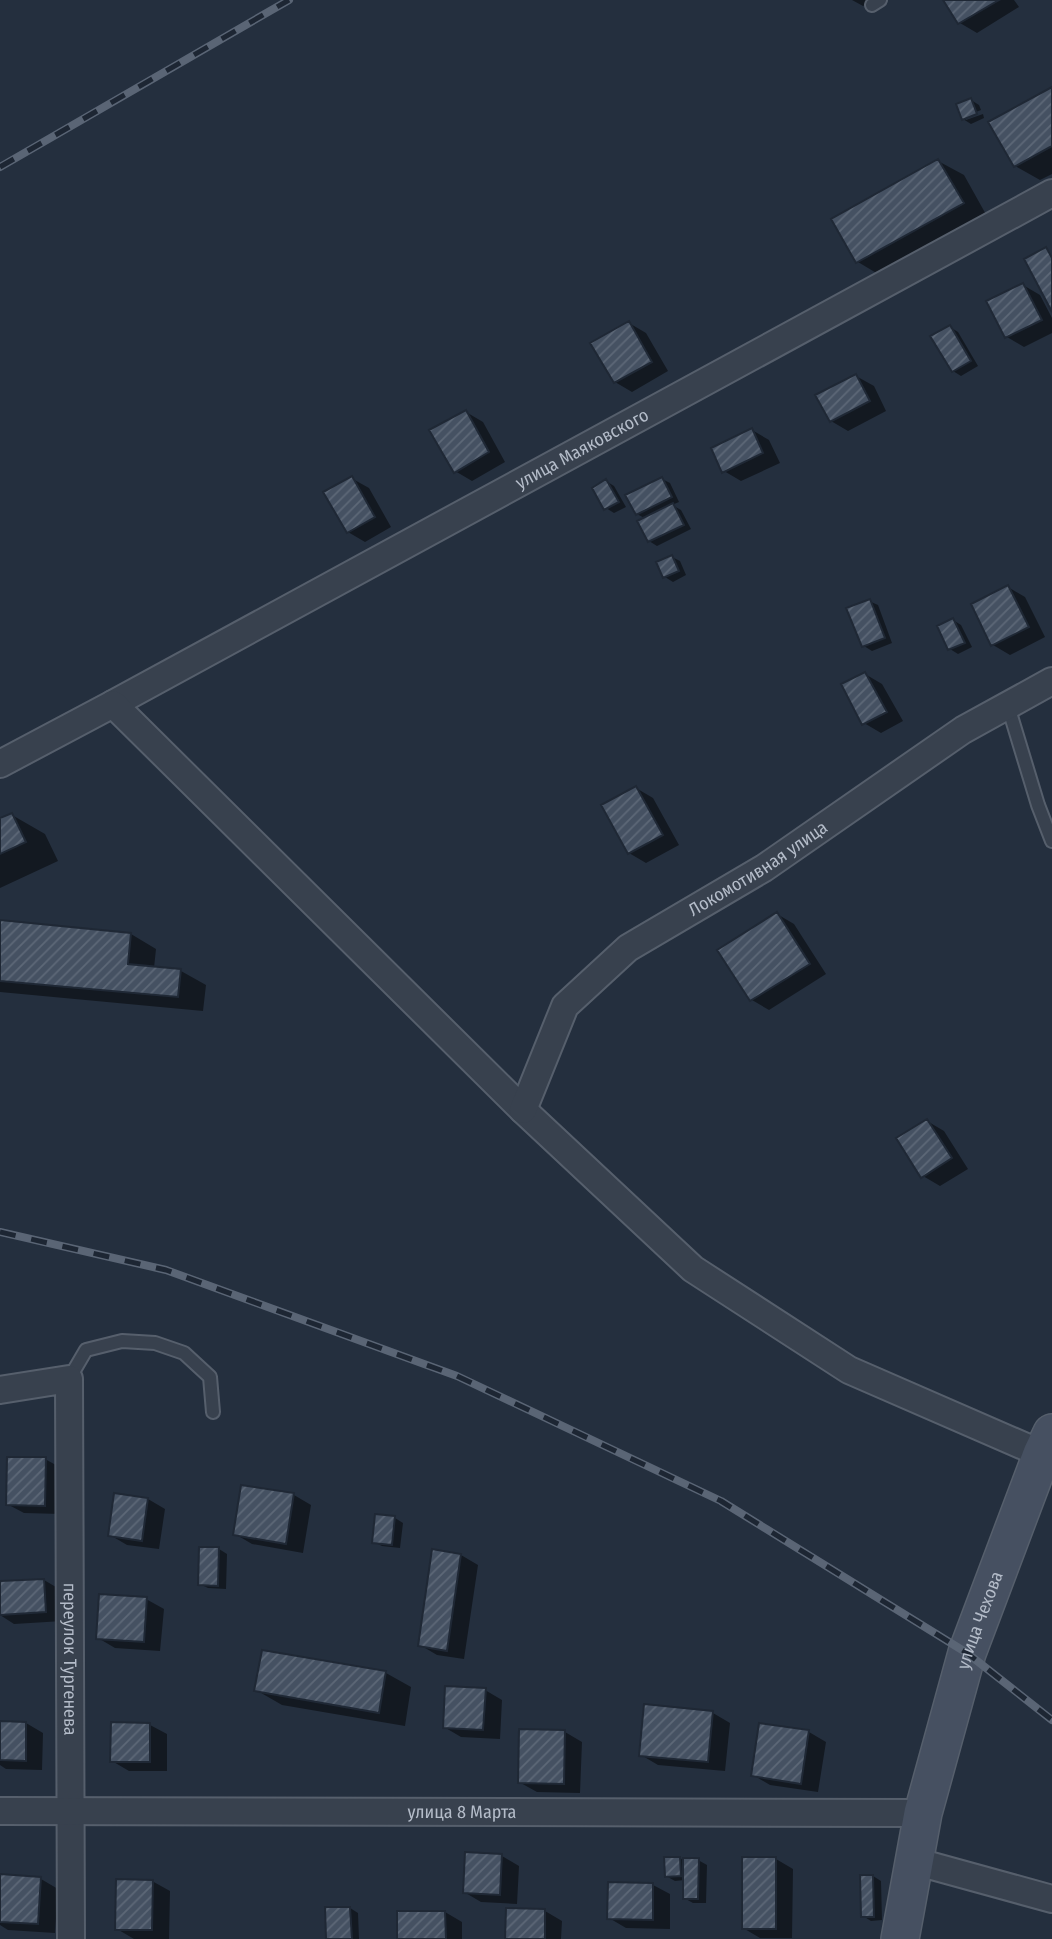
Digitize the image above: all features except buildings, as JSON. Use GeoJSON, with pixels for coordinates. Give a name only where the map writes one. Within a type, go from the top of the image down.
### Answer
{"type":"FeatureCollection","features":[{"type":"Feature","properties":{"kind":"street","name":"улица Маяковского"},"geometry":{"type":"LineString","coordinates":[[0,764],[1052,193]]}},
{"type":"Feature","properties":{"kind":"street","name":"Локомотивная улица"},"geometry":{"type":"LineString","coordinates":[[523,1110],[565,1006],[628,948],[764,868],[963,730],[1052,681]]}},
{"type":"Feature","properties":{"kind":"street"},"geometry":{"type":"LineString","coordinates":[[113,704],[523,1110],[692,1269],[849,1370],[1047,1444]]}},
{"type":"Feature","properties":{"kind":"street"},"geometry":{"type":"LineString","coordinates":[[0,1390],[69,1379]]}},
{"type":"Feature","properties":{"kind":"street","name":"переулок Тургенева"},"geometry":{"type":"LineString","coordinates":[[69,1379],[71,1939]]}},
{"type":"Feature","properties":{"kind":"street","name":"улица Чехова"},"geometry":{"type":"LineString","coordinates":[[900,1939],[923,1813],[967,1653],[1047,1444]]}},
{"type":"Feature","properties":{"kind":"street","name":"улица 8 Марта"},"geometry":{"type":"LineString","coordinates":[[0,1811],[923,1813]]}},
{"type":"Feature","properties":{"kind":"street"},"geometry":{"type":"LineString","coordinates":[[914,1861],[1052,1899]]}},
{"type":"Feature","properties":{"kind":"lane"},"geometry":{"type":"LineString","coordinates":[[1008,706],[1038,806],[1052,841]]}},
{"type":"Feature","properties":{"kind":"lane"},"geometry":{"type":"LineString","coordinates":[[69,1379],[86,1350],[122,1340],[155,1343],[184,1353],[210,1377],[213,1412]]}},
{"type":"Feature","properties":{"kind":"railway"},"geometry":{"type":"LineString","coordinates":[[0,167],[289,0]]}},
{"type":"Feature","properties":{"kind":"railway"},"geometry":{"type":"LineString","coordinates":[[0,1232],[166,1270],[457,1376],[721,1501],[967,1653],[1052,1720]]}}]}
